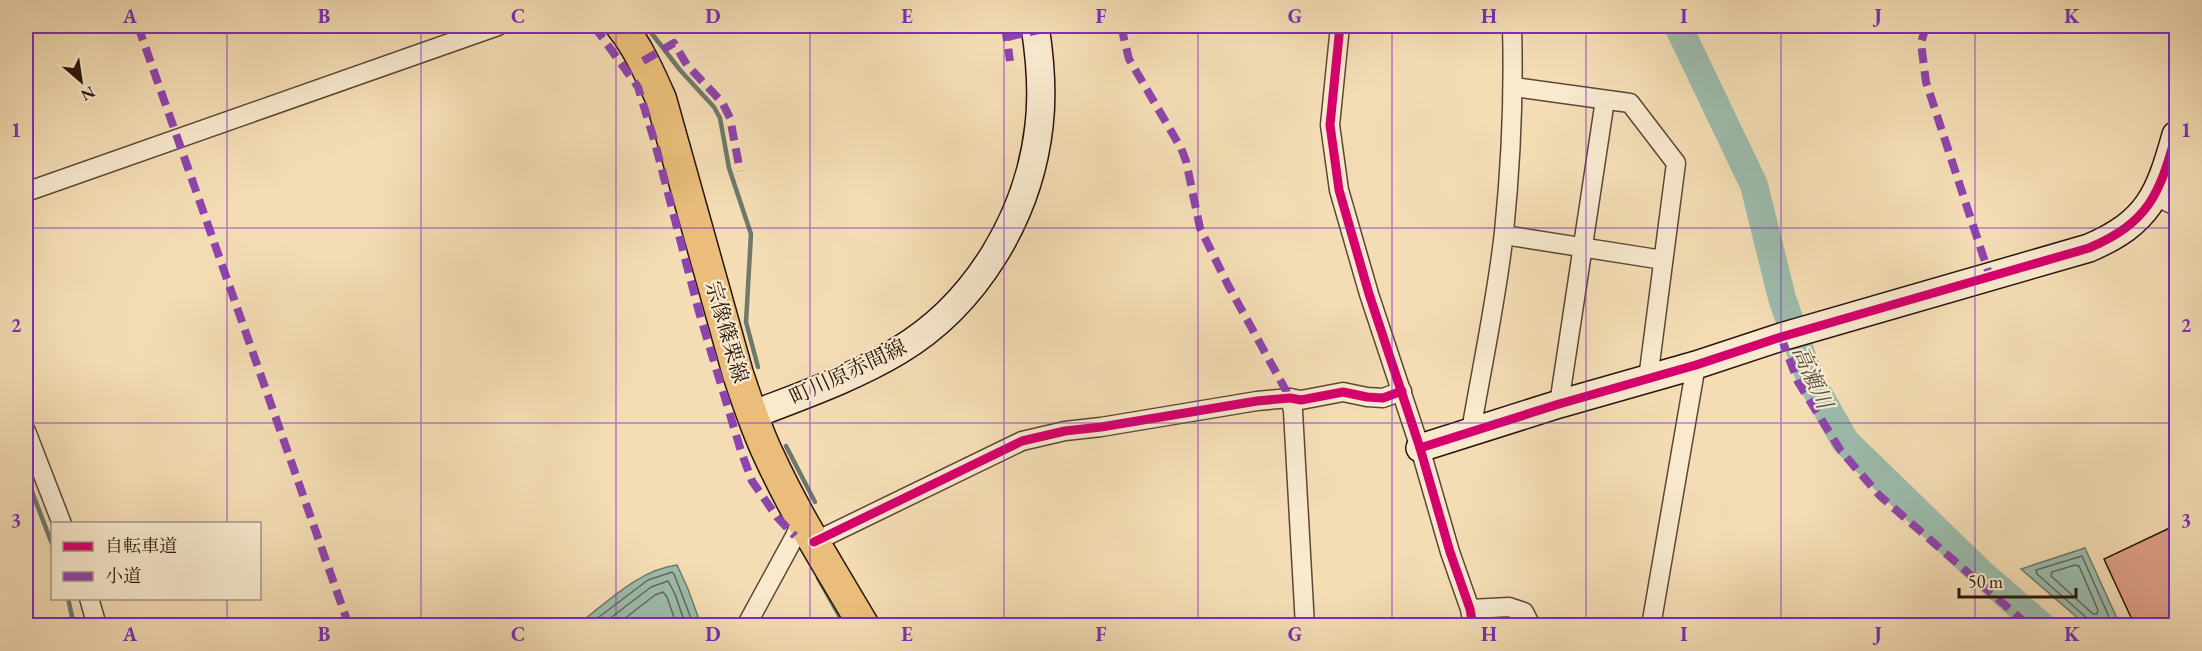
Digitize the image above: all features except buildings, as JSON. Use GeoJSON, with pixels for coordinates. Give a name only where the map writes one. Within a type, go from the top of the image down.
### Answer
{"type":"FeatureCollection","features":[{"type":"Feature","properties":{"kind":"main road","name":"宗像篠栗線"},"geometry":{"type":"LineString","coordinates":[[621,26],[653,80],[661,99],[738,374],[768,456],[864,626]]}},
{"type":"Feature","properties":{"kind":"street"},"geometry":{"type":"LineString","coordinates":[[26,192],[498,26]]}},
{"type":"Feature","properties":{"kind":"street","name":"町川原赤間線"},"geometry":{"type":"LineString","coordinates":[[752,415],[855,373],[898,351],[930,329],[946,314],[985,268],[1001,245],[1025,191],[1040,126],[1041,95],[1035,26]]}},
{"type":"Feature","properties":{"kind":"street"},"geometry":{"type":"LineString","coordinates":[[1340,26],[1330,125],[1339,190],[1372,304],[1420,448],[1450,552],[1471,617],[1509,606],[1524,612],[1531,626]]}},
{"type":"Feature","properties":{"kind":"street"},"geometry":{"type":"LineString","coordinates":[[1471,432],[1504,235],[1514,87],[1512,26]]}},
{"type":"Feature","properties":{"kind":"street"},"geometry":{"type":"LineString","coordinates":[[1514,87],[1630,103],[1676,163],[1648,379]]}},
{"type":"Feature","properties":{"kind":"street"},"geometry":{"type":"LineString","coordinates":[[1559,404],[1605,100]]}},
{"type":"Feature","properties":{"kind":"street"},"geometry":{"type":"LineString","coordinates":[[1420,448],[1781,337],[2089,248],[2111,238],[2166,201],[2167,170],[2176,135]]}},
{"type":"Feature","properties":{"kind":"street"},"geometry":{"type":"LineString","coordinates":[[1504,235],[1663,260]]}},
{"type":"Feature","properties":{"kind":"street"},"geometry":{"type":"LineString","coordinates":[[1651,626],[1696,365]]}},
{"type":"Feature","properties":{"kind":"street"},"geometry":{"type":"LineString","coordinates":[[746,626],[795,536],[1022,441],[1065,431],[1257,401],[1290,398],[1301,400],[1343,392],[1383,398],[1402,391]]}},
{"type":"Feature","properties":{"kind":"street"},"geometry":{"type":"LineString","coordinates":[[1290,398],[1293,411],[1305,626]]}},
{"type":"Feature","properties":{"kind":"street"},"geometry":{"type":"LineString","coordinates":[[26,431],[61,522]]}},
{"type":"Feature","properties":{"kind":"street"},"geometry":{"type":"LineString","coordinates":[[90,600],[97,626]]}},
{"type":"Feature","properties":{"kind":"water"},"geometry":{"type":"Polygon","coordinates":[[[2085,548],[2120,625],[2086,625],[2021,569],[2085,548]]]}},
{"type":"Feature","properties":{"kind":"water"},"geometry":{"type":"Polygon","coordinates":[[[677,565],[701,625],[577,625],[636,580],[649,573],[677,565]]]}},
{"type":"Feature","properties":{"kind":"waterway"},"geometry":{"type":"LineString","coordinates":[[646,26],[680,70],[714,107],[720,118],[729,168],[751,234],[746,322],[758,367]]}},
{"type":"Feature","properties":{"kind":"waterway","name":"高瀬川"},"geometry":{"type":"LineString","coordinates":[[1678,26],[1754,185],[1782,298],[1810,379],[1845,441],[1980,572],[2042,626]]}},
{"type":"Feature","properties":{"kind":"waterway"},"geometry":{"type":"LineString","coordinates":[[786,446],[815,502]]}},
{"type":"Feature","properties":{"kind":"waterway"},"geometry":{"type":"LineString","coordinates":[[26,476],[51,541]]}},
{"type":"Feature","properties":{"kind":"waterway"},"geometry":{"type":"LineString","coordinates":[[818,578],[845,626]]}},
{"type":"Feature","properties":{"kind":"waterway"},"geometry":{"type":"LineString","coordinates":[[68,600],[74,626]]}},
{"type":"Feature","properties":{"kind":"marked path"},"geometry":{"type":"LineString","coordinates":[[138,26],[349,626]]}},
{"type":"Feature","properties":{"kind":"marked path"},"geometry":{"type":"LineString","coordinates":[[594,26],[638,87],[699,312],[752,481],[777,517],[795,536]]}},
{"type":"Feature","properties":{"kind":"marked path"},"geometry":{"type":"LineString","coordinates":[[1005,26],[1010,61]]}},
{"type":"Feature","properties":{"kind":"marked path"},"geometry":{"type":"LineString","coordinates":[[1007,37],[1057,26]]}},
{"type":"Feature","properties":{"kind":"marked path"},"geometry":{"type":"LineString","coordinates":[[1121,26],[1129,59],[1181,148],[1186,161],[1200,228],[1228,285],[1290,398]]}},
{"type":"Feature","properties":{"kind":"marked path"},"geometry":{"type":"LineString","coordinates":[[1926,26],[1921,43],[1926,82],[1990,277]]}},
{"type":"Feature","properties":{"kind":"marked path"},"geometry":{"type":"LineString","coordinates":[[643,61],[674,43],[687,65],[722,102],[730,118],[740,171]]}},
{"type":"Feature","properties":{"kind":"marked path"},"geometry":{"type":"LineString","coordinates":[[1781,337],[1798,382],[1841,451],[1880,496],[2029,626]]}},
{"type":"Feature","properties":{"kind":"cycle path"},"geometry":{"type":"LineString","coordinates":[[1340,26],[1330,125],[1339,190],[1369,294],[1470,609],[1473,626]]}},
{"type":"Feature","properties":{"kind":"cycle path"},"geometry":{"type":"LineString","coordinates":[[1420,448],[1781,337],[2089,248],[2126,228],[2149,204],[2164,174],[2176,135]]}},
{"type":"Feature","properties":{"kind":"cycle path"},"geometry":{"type":"LineString","coordinates":[[814,542],[1022,441],[1065,431],[1257,401],[1290,398],[1301,400],[1343,392],[1383,398],[1402,391]]}}]}
